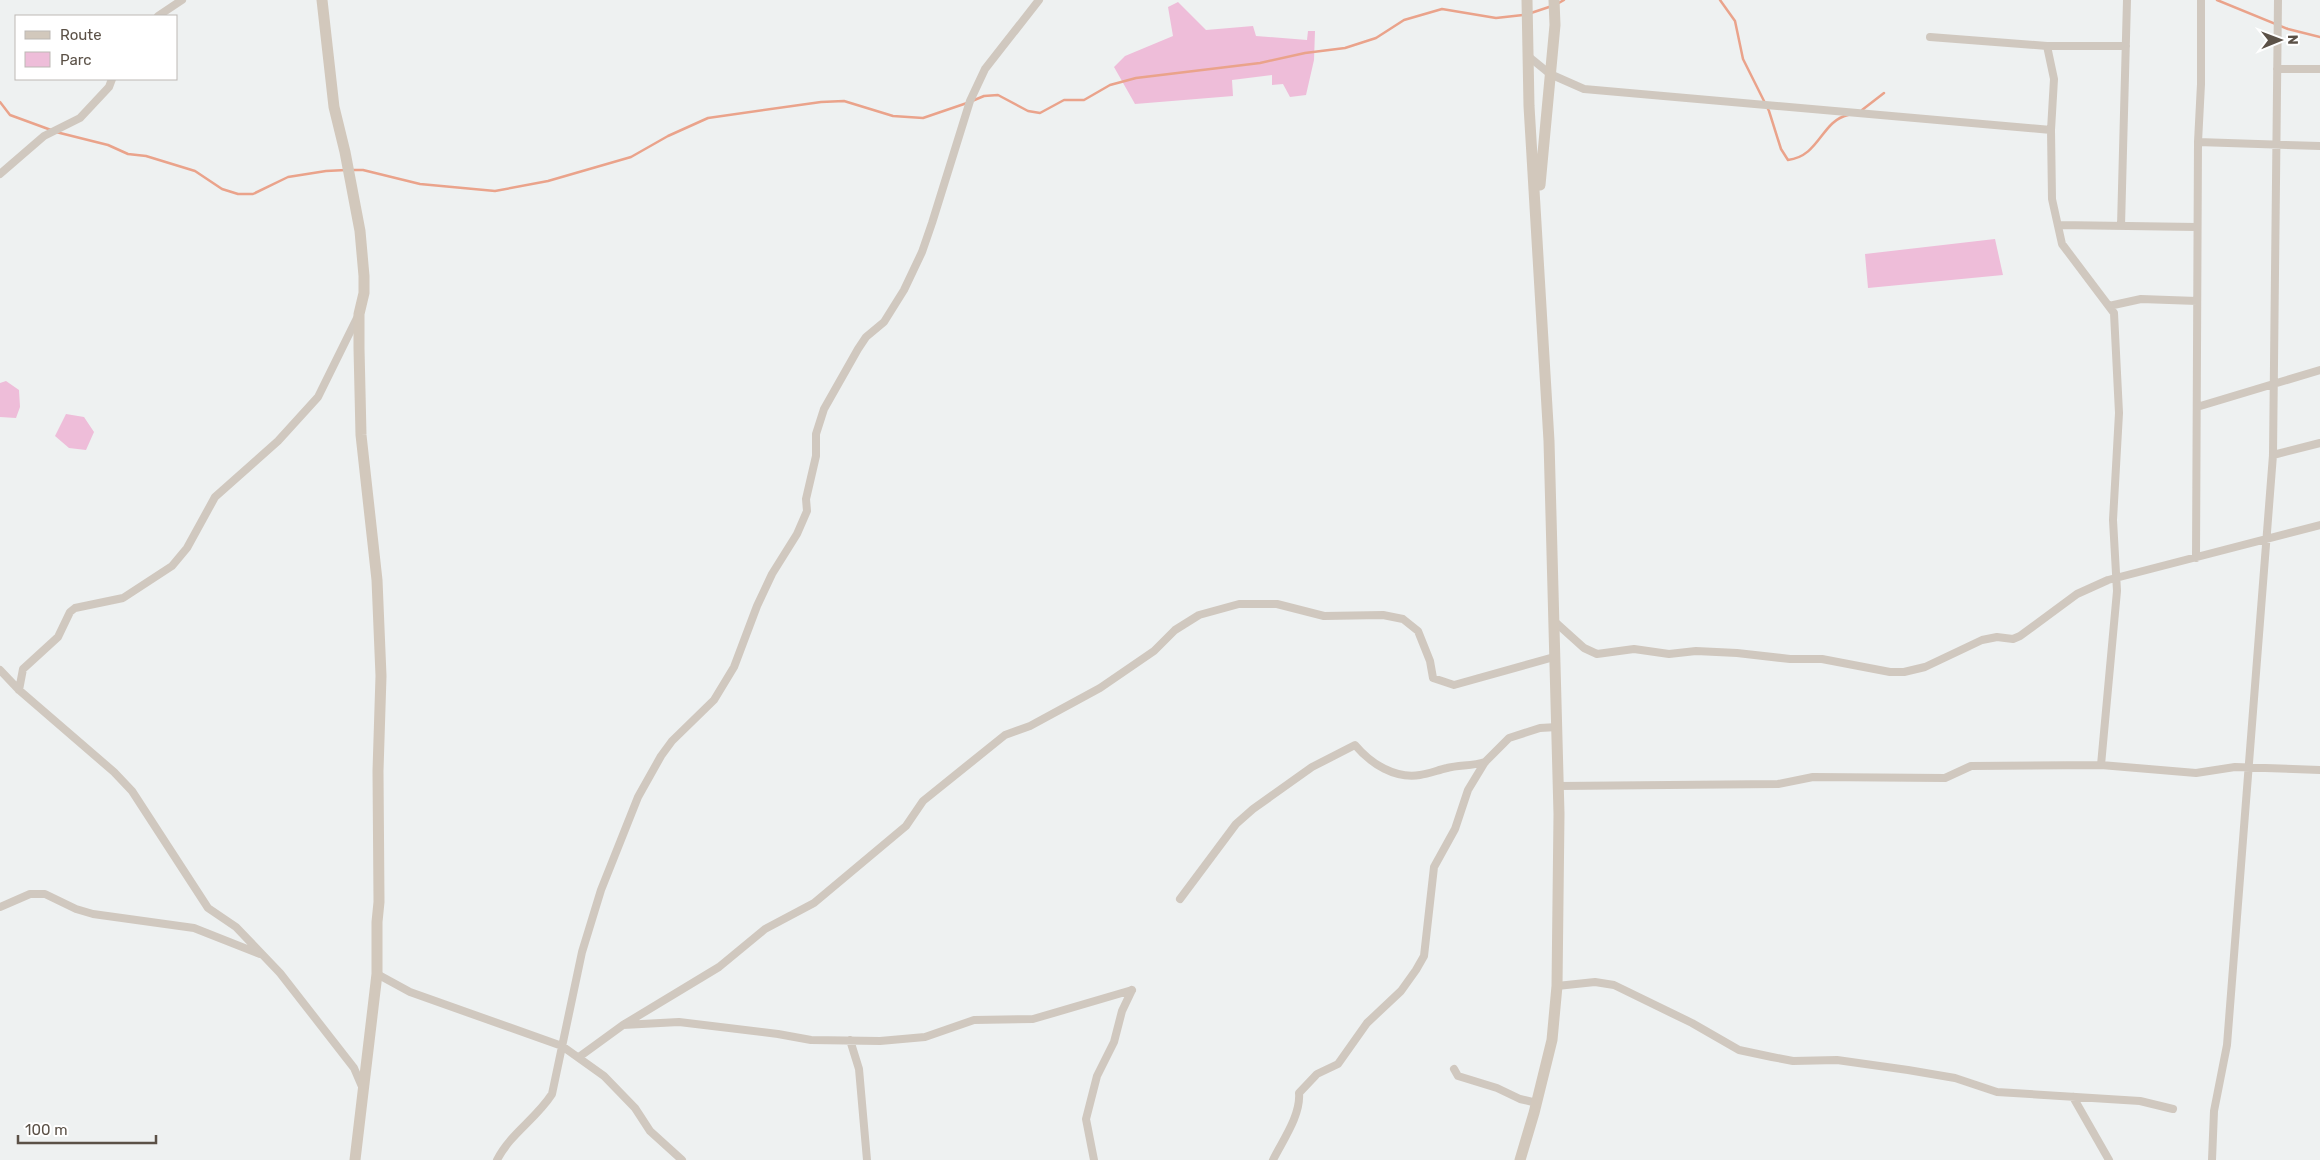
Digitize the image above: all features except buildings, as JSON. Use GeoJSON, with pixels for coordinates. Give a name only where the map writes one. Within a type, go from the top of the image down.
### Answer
{"type":"FeatureCollection","features":[{"type":"Feature","properties":{"kind":"street"},"geometry":{"type":"LineString","coordinates":[[160,15],[182,0]]}},
{"type":"Feature","properties":{"kind":"street"},"geometry":{"type":"LineString","coordinates":[[19,690],[20,674],[23,669],[58,637],[70,612],[86,604],[104,603],[123,598],[172,566],[187,548],[215,497],[278,441],[318,398],[358,314],[364,293],[360,231],[345,152],[334,107],[322,0]]}},
{"type":"Feature","properties":{"kind":"street"},"geometry":{"type":"LineString","coordinates":[[497,1160],[503,1148],[541,1109],[552,1094],[582,952],[601,890],[638,797],[672,741],[714,700],[734,667],[756,606],[772,574],[797,534],[807,511],[806,499],[816,456],[816,434],[824,410],[866,337],[884,322],[904,290],[922,252],[970,100],[985,69],[1039,0]]}},
{"type":"Feature","properties":{"kind":"street"},"geometry":{"type":"LineString","coordinates":[[1520,1160],[1537,1103],[1552,1040],[1557,986],[1559,786],[1549,441],[1528,56],[1527,0]]}},
{"type":"Feature","properties":{"kind":"street"},"geometry":{"type":"LineString","coordinates":[[1537,214],[1555,26],[1554,0]]}},
{"type":"Feature","properties":{"kind":"street"},"geometry":{"type":"LineString","coordinates":[[2122,226],[2127,0]]}},
{"type":"Feature","properties":{"kind":"street"},"geometry":{"type":"LineString","coordinates":[[2196,558],[2197,227],[2201,0]]}},
{"type":"Feature","properties":{"kind":"street"},"geometry":{"type":"LineString","coordinates":[[2212,1160],[2214,1111],[2227,1045],[2268,539],[2273,455],[2278,0]]}},
{"type":"Feature","properties":{"kind":"street"},"geometry":{"type":"LineString","coordinates":[[1930,37],[2047,46],[2126,46]]}},
{"type":"Feature","properties":{"kind":"street"},"geometry":{"type":"LineString","coordinates":[[2047,46],[2054,79],[2051,130],[2052,199],[2062,244],[2114,313],[2119,413],[2113,520],[2117,590],[2100,765]]}},
{"type":"Feature","properties":{"kind":"street"},"geometry":{"type":"LineString","coordinates":[[1528,56],[1550,74],[1584,89],[2051,130]]}},
{"type":"Feature","properties":{"kind":"street"},"geometry":{"type":"LineString","coordinates":[[2277,69],[2320,69]]}},
{"type":"Feature","properties":{"kind":"street"},"geometry":{"type":"LineString","coordinates":[[0,174],[44,136],[80,118],[109,87],[112,80]]}},
{"type":"Feature","properties":{"kind":"street"},"geometry":{"type":"LineString","coordinates":[[2198,142],[2320,146]]}},
{"type":"Feature","properties":{"kind":"street"},"geometry":{"type":"LineString","coordinates":[[2058,225],[2197,227]]}},
{"type":"Feature","properties":{"kind":"street"},"geometry":{"type":"LineString","coordinates":[[2108,306],[2141,299],[2197,301]]}},
{"type":"Feature","properties":{"kind":"street"},"geometry":{"type":"LineString","coordinates":[[355,1160],[377,974],[379,902],[378,771],[381,676],[377,580],[361,435],[358,314]]}},
{"type":"Feature","properties":{"kind":"street"},"geometry":{"type":"LineString","coordinates":[[2197,407],[2320,370]]}},
{"type":"Feature","properties":{"kind":"street"},"geometry":{"type":"LineString","coordinates":[[2273,455],[2320,443]]}},
{"type":"Feature","properties":{"kind":"street"},"geometry":{"type":"LineString","coordinates":[[1554,621],[1584,648],[1597,654],[1634,649],[1669,654],[1704,651],[1790,659],[1822,659],[1869,670],[1904,672],[1925,666],[1982,640],[1997,637],[2013,639],[2020,636],[2077,594],[2116,577],[2320,525]]}},
{"type":"Feature","properties":{"kind":"street"},"geometry":{"type":"LineString","coordinates":[[580,1057],[623,1025],[719,967],[765,928],[814,903],[906,826],[923,801],[1005,735],[1030,726],[1100,688],[1154,651],[1175,630],[1199,615],[1239,604],[1277,604],[1324,616],[1383,615],[1403,619],[1418,631],[1428,656],[1433,678],[1454,685],[1554,657]]}},
{"type":"Feature","properties":{"kind":"street"},"geometry":{"type":"LineString","coordinates":[[0,670],[19,690],[114,772],[143,806],[192,886],[208,908],[236,927],[293,988],[348,1060],[363,1089]]}},
{"type":"Feature","properties":{"kind":"street"},"geometry":{"type":"LineString","coordinates":[[1273,1160],[1293,1119],[1300,1100],[1300,1093],[1317,1074],[1338,1064],[1367,1023],[1410,981],[1424,956],[1434,867],[1455,828],[1468,790],[1485,762],[1509,738],[1540,728],[1556,727]]}},
{"type":"Feature","properties":{"kind":"street"},"geometry":{"type":"LineString","coordinates":[[1180,899],[1236,824],[1253,808],[1312,767],[1355,746],[1383,768],[1400,776],[1418,776],[1448,767],[1485,762]]}},
{"type":"Feature","properties":{"kind":"street"},"geometry":{"type":"LineString","coordinates":[[1559,786],[1778,784],[1814,777],[1945,778],[1971,766],[2100,765],[2196,773],[2235,767],[2320,770]]}},
{"type":"Feature","properties":{"kind":"street"},"geometry":{"type":"LineString","coordinates":[[0,907],[30,894],[45,894],[76,910],[93,914],[194,928],[264,955]]}},
{"type":"Feature","properties":{"kind":"street"},"geometry":{"type":"LineString","coordinates":[[377,974],[410,992],[562,1046],[580,1057],[604,1076],[634,1108],[650,1131],[682,1160]]}},
{"type":"Feature","properties":{"kind":"street"},"geometry":{"type":"LineString","coordinates":[[1557,986],[1595,982],[1614,985],[1692,1023],[1739,1050],[1772,1057],[1793,1061],[1837,1060],[1955,1078],[1997,1092],[2140,1101],[2173,1109]]}},
{"type":"Feature","properties":{"kind":"street"},"geometry":{"type":"LineString","coordinates":[[623,1025],[679,1022],[811,1040],[880,1041],[925,1037],[974,1020],[1033,1019],[1132,990],[1122,1011],[1114,1042],[1097,1076],[1086,1120],[1094,1160]]}},
{"type":"Feature","properties":{"kind":"street"},"geometry":{"type":"LineString","coordinates":[[850,1040],[859,1069],[867,1160]]}},
{"type":"Feature","properties":{"kind":"street"},"geometry":{"type":"LineString","coordinates":[[1454,1069],[1458,1076],[1497,1088],[1520,1099],[1537,1103]]}},
{"type":"Feature","properties":{"kind":"street"},"geometry":{"type":"LineString","coordinates":[[2073,1097],[2109,1160]]}},
{"type":"Feature","properties":{"kind":"green space"},"geometry":{"type":"Polygon","coordinates":[[[1178,2],[1206,30],[1253,26],[1256,36],[1307,40],[1308,31],[1315,31],[1314,60],[1306,95],[1290,97],[1283,84],[1272,85],[1272,75],[1232,80],[1233,96],[1135,104],[1114,67],[1125,56],[1173,36],[1168,7],[1178,2]]]}},
{"type":"Feature","properties":{"kind":"green space"},"geometry":{"type":"Polygon","coordinates":[[[1995,239],[2003,275],[1868,288],[1865,254],[1995,239]]]}},
{"type":"Feature","properties":{"kind":"green space"},"geometry":{"type":"Polygon","coordinates":[[[6,381],[19,390],[20,407],[16,418],[0,417],[0,383],[6,381]]]}},
{"type":"Feature","properties":{"kind":"green space"},"geometry":{"type":"Polygon","coordinates":[[[66,414],[84,417],[94,432],[86,450],[69,448],[55,436],[66,414]]]}},
{"type":"Feature","properties":{"kind":"waterway"},"geometry":{"type":"LineString","coordinates":[[1557,4],[1564,0]]}},
{"type":"Feature","properties":{"kind":"waterway"},"geometry":{"type":"LineString","coordinates":[[1720,0],[1735,21],[1743,59],[1769,111],[1781,149],[1788,160],[1799,157],[1807,152],[1832,124],[1839,118],[1848,115]]}},
{"type":"Feature","properties":{"kind":"waterway"},"geometry":{"type":"LineString","coordinates":[[2217,0],[2288,29],[2320,37]]}},
{"type":"Feature","properties":{"kind":"waterway"},"geometry":{"type":"LineString","coordinates":[[1531,13],[1552,6]]}},
{"type":"Feature","properties":{"kind":"waterway"},"geometry":{"type":"LineString","coordinates":[[972,101],[984,96],[998,95],[1028,111],[1040,113],[1064,100],[1084,100],[1110,85],[1136,78],[1260,63],[1305,53],[1345,48],[1376,38],[1404,20],[1442,9],[1496,18],[1523,15]]}},
{"type":"Feature","properties":{"kind":"waterway"},"geometry":{"type":"LineString","coordinates":[[1862,110],[1884,93]]}},
{"type":"Feature","properties":{"kind":"waterway"},"geometry":{"type":"LineString","coordinates":[[352,170],[363,170],[420,184],[495,191],[548,181],[631,157],[668,136],[708,118],[821,102],[844,101],[893,116],[923,118],[967,103]]}},
{"type":"Feature","properties":{"kind":"waterway"},"geometry":{"type":"LineString","coordinates":[[0,102],[10,115],[51,130]]}},
{"type":"Feature","properties":{"kind":"waterway"},"geometry":{"type":"LineString","coordinates":[[56,132],[108,145],[128,154],[146,156],[195,171],[222,189],[238,194],[253,194],[288,177],[346,170]]}}]}
